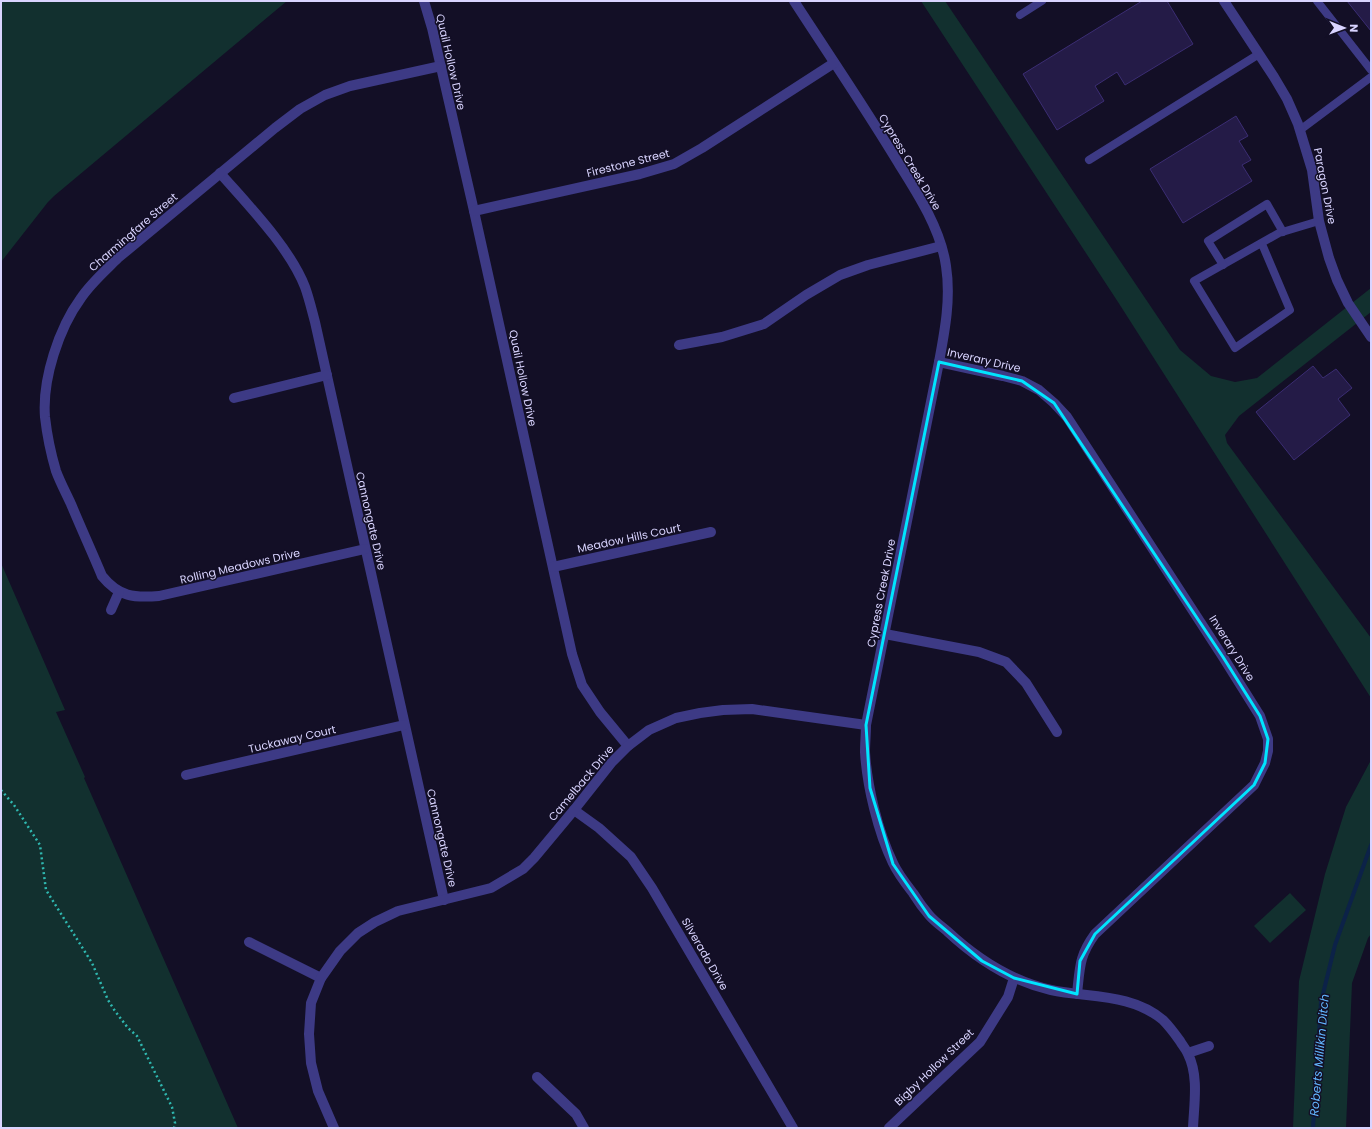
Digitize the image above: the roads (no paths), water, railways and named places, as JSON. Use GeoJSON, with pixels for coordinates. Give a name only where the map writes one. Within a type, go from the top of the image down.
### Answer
{"type":"FeatureCollection","features":[{"type":"Feature","properties":{"kind":"street","name":"Quail Hollow Drive"},"geometry":{"type":"LineString","coordinates":[[424,1],[441,66],[572,654],[582,685],[600,712],[628,746]]}},
{"type":"Feature","properties":{"kind":"street","name":"Cypress Creek Drive"},"geometry":{"type":"LineString","coordinates":[[794,1],[881,134],[920,198],[932,221],[941,246],[946,264],[949,285],[948,311],[939,362],[866,725],[865,753],[870,788],[876,814],[893,864],[929,916],[982,961],[1014,978],[1050,990],[1111,997],[1135,1004],[1150,1011],[1163,1020],[1175,1033],[1188,1053],[1193,1069],[1194,1086],[1192,1128]]}},
{"type":"Feature","properties":{"kind":"street","name":"Paragon Drive"},"geometry":{"type":"LineString","coordinates":[[1224,1],[1274,77],[1287,100],[1300,130],[1312,170],[1319,221],[1329,258],[1348,303],[1371,337]]}},
{"type":"Feature","properties":{"kind":"street","name":"Firestone Street"},"geometry":{"type":"LineString","coordinates":[[474,212],[640,174],[674,164],[702,148],[834,63]]}},
{"type":"Feature","properties":{"kind":"street","name":"Charmingfare Street"},"geometry":{"type":"LineString","coordinates":[[119,592],[102,576],[56,471],[48,439],[45,416],[46,391],[58,339],[69,316],[82,296],[118,258],[300,109],[325,95],[350,86],[441,66]]}},
{"type":"Feature","properties":{"kind":"street","name":"Cannongate Drive"},"geometry":{"type":"LineString","coordinates":[[220,173],[271,233],[291,260],[304,286],[315,322],[444,900]]}},
{"type":"Feature","properties":{"kind":"street"},"geometry":{"type":"LineString","coordinates":[[679,345],[722,338],[764,324],[806,295],[840,275],[941,246]]}},
{"type":"Feature","properties":{"kind":"street","name":"Inverary Drive"},"geometry":{"type":"LineString","coordinates":[[939,362],[1022,381],[1039,390],[1067,417],[1260,716],[1268,739],[1268,751],[1265,763],[1254,785],[1095,934],[1080,961],[1077,994]]}},
{"type":"Feature","properties":{"kind":"street"},"geometry":{"type":"LineString","coordinates":[[234,398],[327,375]]}},
{"type":"Feature","properties":{"kind":"street","name":"Meadow Hills Court"},"geometry":{"type":"LineString","coordinates":[[553,567],[711,532]]}},
{"type":"Feature","properties":{"kind":"street","name":"Rolling Meadows Drive"},"geometry":{"type":"LineString","coordinates":[[119,592],[139,598],[159,596],[365,550]]}},
{"type":"Feature","properties":{"kind":"street"},"geometry":{"type":"LineString","coordinates":[[111,610],[119,592]]}},
{"type":"Feature","properties":{"kind":"street"},"geometry":{"type":"LineString","coordinates":[[885,634],[979,652],[1006,662],[1026,683],[1057,732]]}},
{"type":"Feature","properties":{"kind":"street","name":"Camelback Drive"},"geometry":{"type":"LineString","coordinates":[[334,1128],[318,1091],[311,1063],[308,1034],[311,1003],[321,978],[340,951],[358,933],[375,922],[398,911],[491,888],[523,869],[574,810],[612,762],[628,746],[649,730],[676,718],[724,710],[752,709],[866,725]]}},
{"type":"Feature","properties":{"kind":"street","name":"Tuckaway Court"},"geometry":{"type":"LineString","coordinates":[[186,775],[404,725]]}},
{"type":"Feature","properties":{"kind":"street","name":"Silverado Drive"},"geometry":{"type":"LineString","coordinates":[[574,810],[599,828],[631,857],[652,888],[793,1128]]}},
{"type":"Feature","properties":{"kind":"street"},"geometry":{"type":"LineString","coordinates":[[249,942],[321,978]]}},
{"type":"Feature","properties":{"kind":"street","name":"Bigby Hollow Street"},"geometry":{"type":"LineString","coordinates":[[889,1128],[980,1042],[1008,997],[1014,978]]}},
{"type":"Feature","properties":{"kind":"street"},"geometry":{"type":"LineString","coordinates":[[1188,1053],[1209,1046]]}},
{"type":"Feature","properties":{"kind":"street"},"geometry":{"type":"LineString","coordinates":[[537,1077],[576,1114],[584,1128]]}},
{"type":"Feature","properties":{"kind":"lane"},"geometry":{"type":"LineString","coordinates":[[1020,15],[1042,1]]}},
{"type":"Feature","properties":{"kind":"lane"},"geometry":{"type":"LineString","coordinates":[[1317,1],[1371,70]]}},
{"type":"Feature","properties":{"kind":"lane"},"geometry":{"type":"LineString","coordinates":[[1089,160],[1259,54]]}},
{"type":"Feature","properties":{"kind":"lane"},"geometry":{"type":"LineString","coordinates":[[1300,130],[1371,77]]}},
{"type":"Feature","properties":{"kind":"lane"},"geometry":{"type":"LineString","coordinates":[[1223,265],[1208,241],[1267,204],[1283,232]]}},
{"type":"Feature","properties":{"kind":"lane"},"geometry":{"type":"LineString","coordinates":[[1262,244],[1290,310],[1235,348],[1194,281],[1283,232],[1319,221]]}},
{"type":"Feature","properties":{"kind":"waterway","name":"Roberts Millikin Ditch"},"geometry":{"type":"LineString","coordinates":[[1313,1128],[1321,1002],[1335,945],[1371,845]]}}]}
